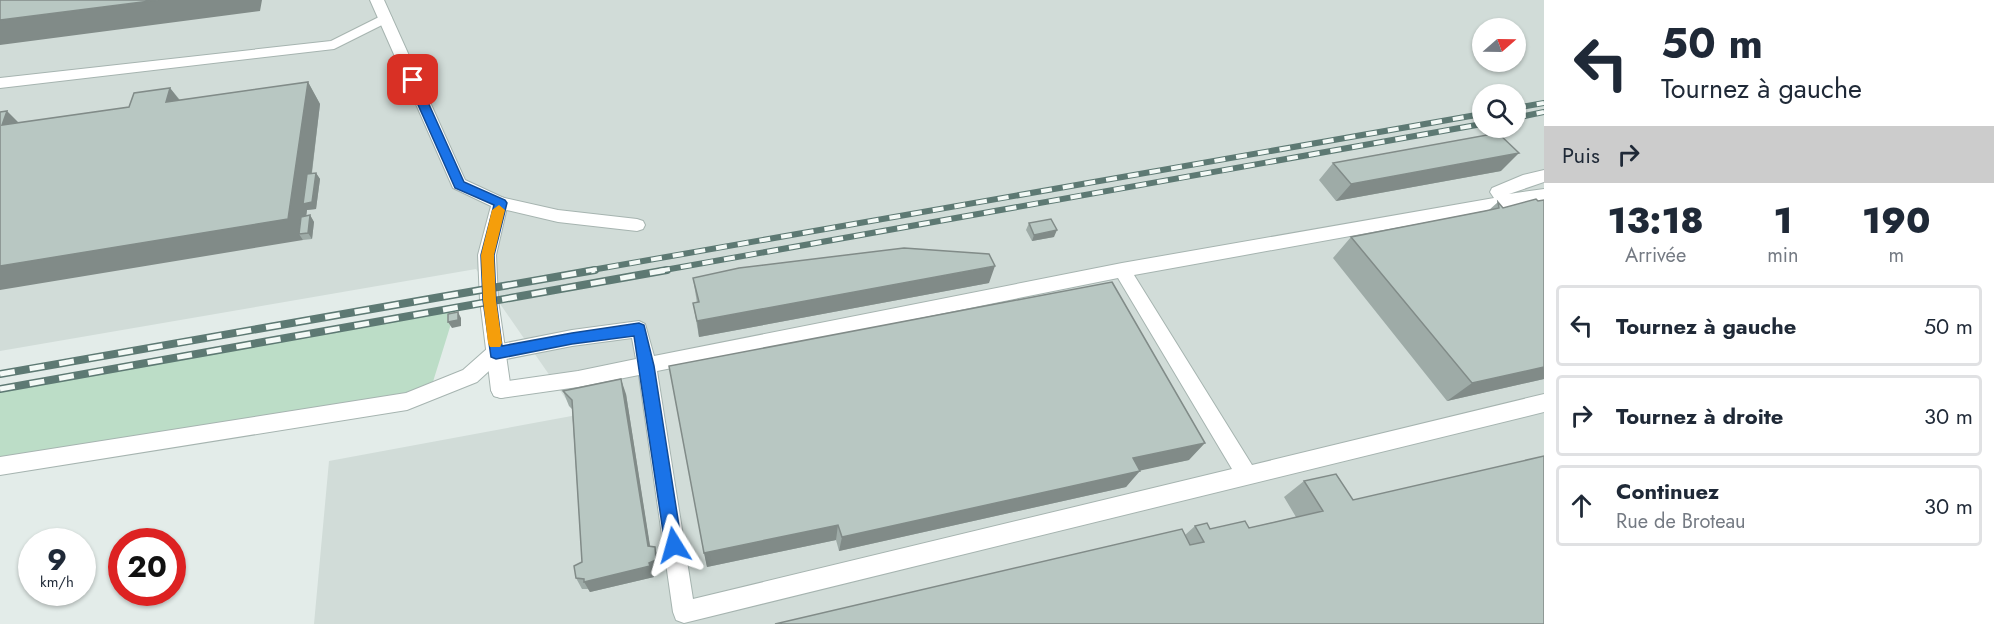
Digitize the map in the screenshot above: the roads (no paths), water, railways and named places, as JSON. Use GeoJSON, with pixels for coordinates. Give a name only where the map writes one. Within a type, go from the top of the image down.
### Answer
{"type":"FeatureCollection","features":[{"type":"Feature","properties":{"kind":"street"},"geometry":{"type":"LineString","coordinates":[[377,0],[459,184],[500,203],[558,216],[638,225]]}},
{"type":"Feature","properties":{"kind":"street"},"geometry":{"type":"LineString","coordinates":[[0,83],[334,45],[385,18]]}},
{"type":"Feature","properties":{"kind":"street"},"geometry":{"type":"LineString","coordinates":[[1507,202],[1498,192],[1529,179],[1544,177]]}},
{"type":"Feature","properties":{"kind":"street"},"geometry":{"type":"LineString","coordinates":[[500,203],[487,255],[489,300],[501,390],[647,366],[1122,270],[1544,195]]}},
{"type":"Feature","properties":{"kind":"street"},"geometry":{"type":"LineString","coordinates":[[1122,270],[1247,475]]}},
{"type":"Feature","properties":{"kind":"street"},"geometry":{"type":"LineString","coordinates":[[0,466],[407,401],[470,376],[496,353],[572,338],[639,329],[647,366],[684,612],[1544,403]]}},
{"type":"Feature","properties":{"kind":"railway"},"geometry":{"type":"LineString","coordinates":[[1526,106],[1544,103]]}},
{"type":"Feature","properties":{"kind":"railway"},"geometry":{"type":"LineString","coordinates":[[1526,116],[1544,112]]}},
{"type":"Feature","properties":{"kind":"railway"},"geometry":{"type":"LineString","coordinates":[[586,271],[1472,116]]}},
{"type":"Feature","properties":{"kind":"railway"},"geometry":{"type":"LineString","coordinates":[[659,271],[1472,126]]}},
{"type":"Feature","properties":{"kind":"railway"},"geometry":{"type":"LineString","coordinates":[[0,374],[595,270]]}},
{"type":"Feature","properties":{"kind":"railway"},"geometry":{"type":"LineString","coordinates":[[0,389],[667,270]]}}]}
